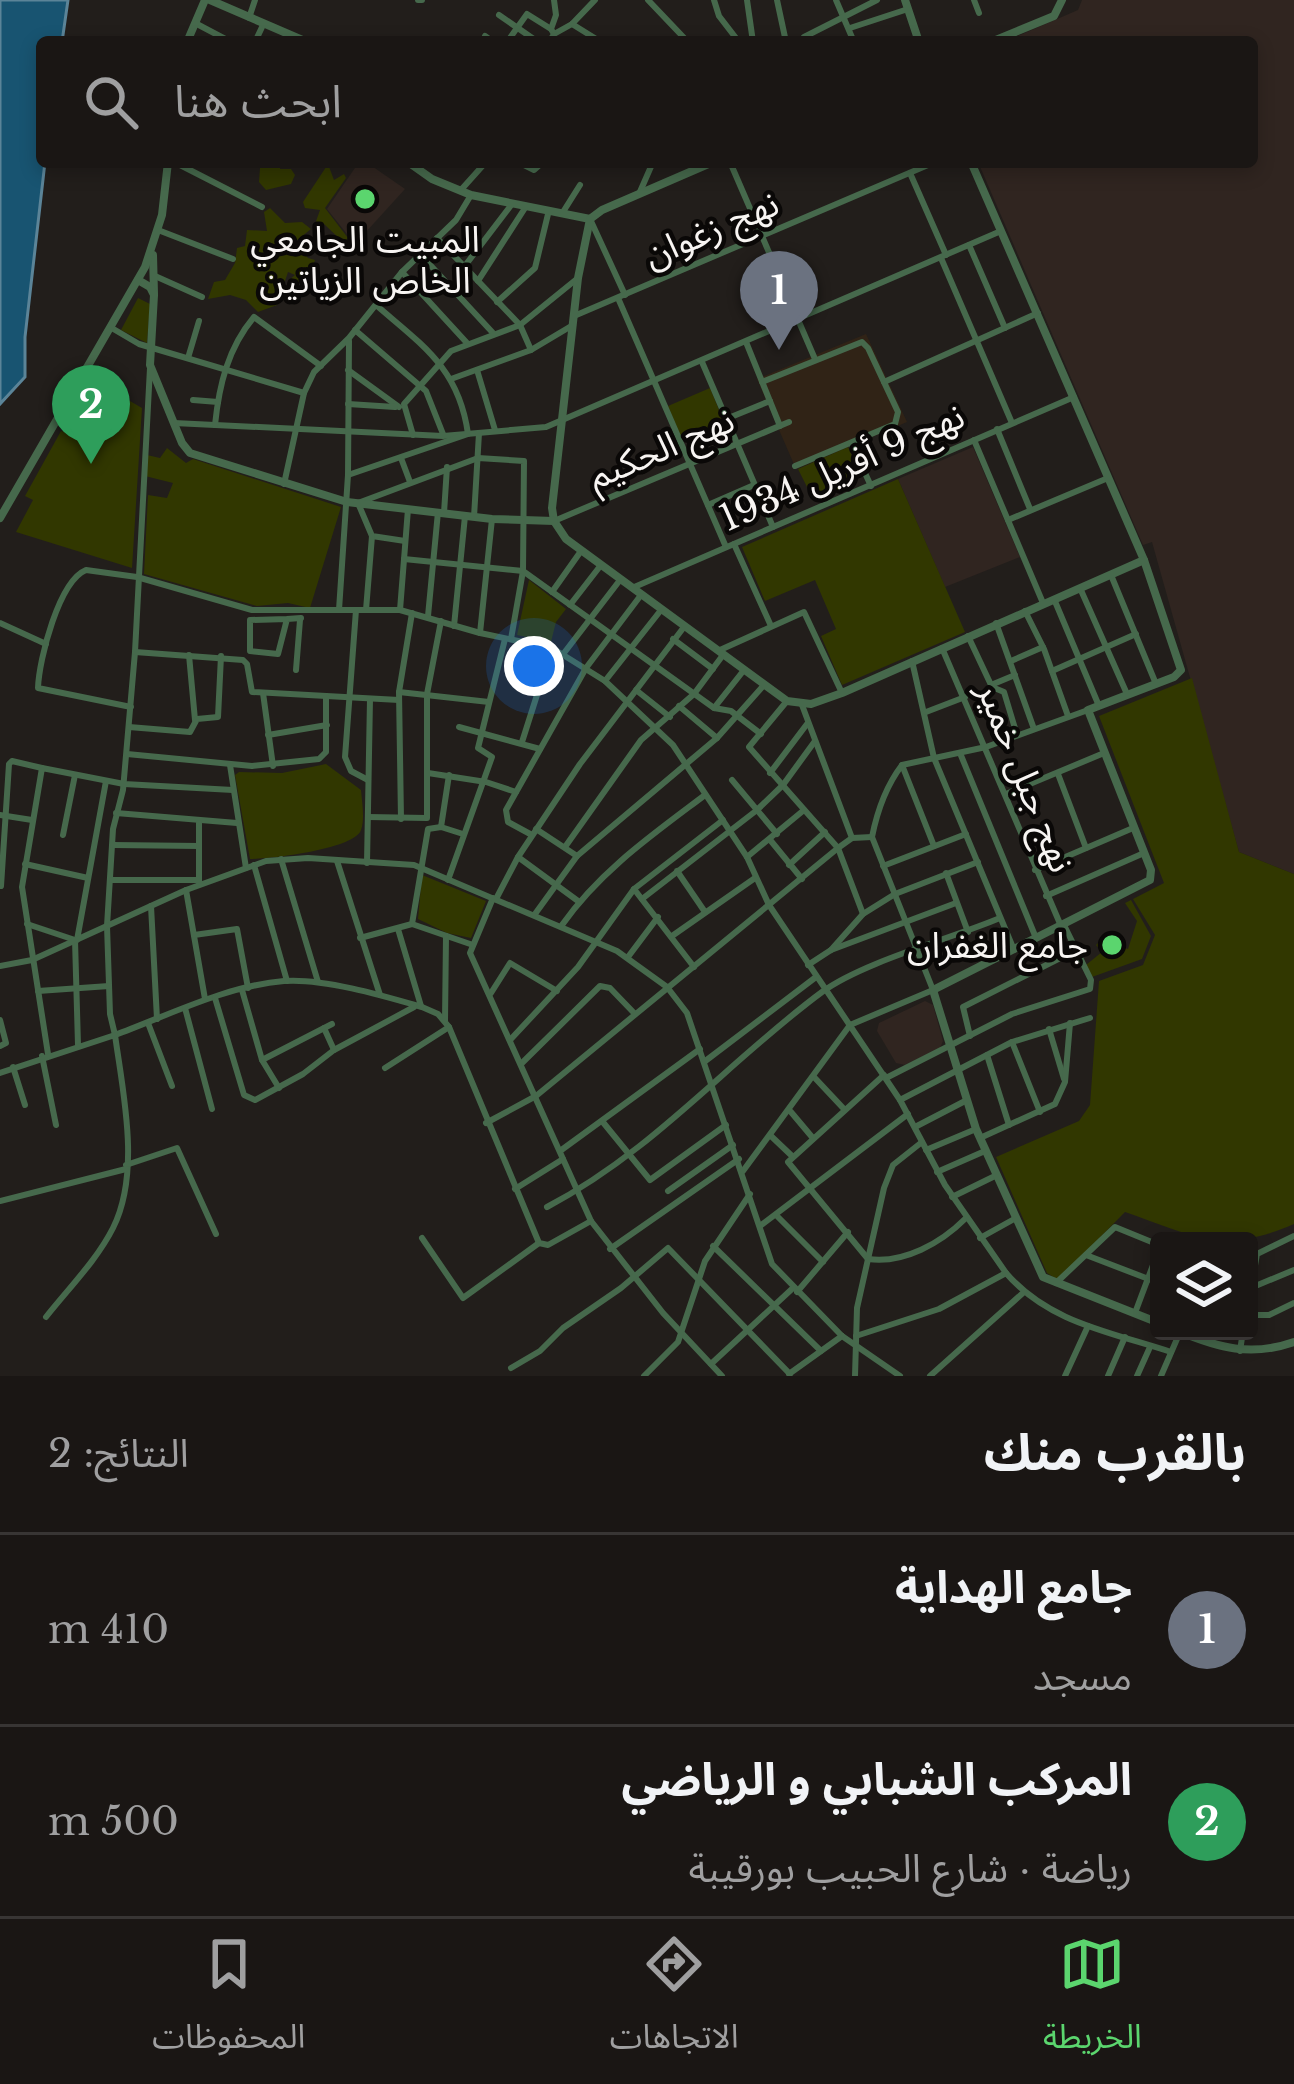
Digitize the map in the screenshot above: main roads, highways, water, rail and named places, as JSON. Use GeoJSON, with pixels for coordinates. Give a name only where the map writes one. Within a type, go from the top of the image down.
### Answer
{"type":"FeatureCollection","features":[{"type":"Feature","properties":{"kind":"water"},"geometry":{"type":"Polygon","coordinates":[[[0,0],[68,0],[63,36],[36,36],[36,168],[44,168],[25,337],[25,377],[0,404],[0,0]]]}},
{"type":"Feature","properties":{"kind":"place","name":"المبيت الجامعي الخاص الزياتين"},"geometry":{"type":"Point","coordinates":[365,199]}},
{"type":"Feature","properties":{"kind":"place","name":"جامع الهداية"},"geometry":{"type":"Point","coordinates":[779,350]}},
{"type":"Feature","properties":{"kind":"place","name":"المركب الشبابي و الرياضي"},"geometry":{"type":"Point","coordinates":[91,464]}},
{"type":"Feature","properties":{"kind":"place","name":"جامع الغفران"},"geometry":{"type":"Point","coordinates":[1112,945]}}]}
